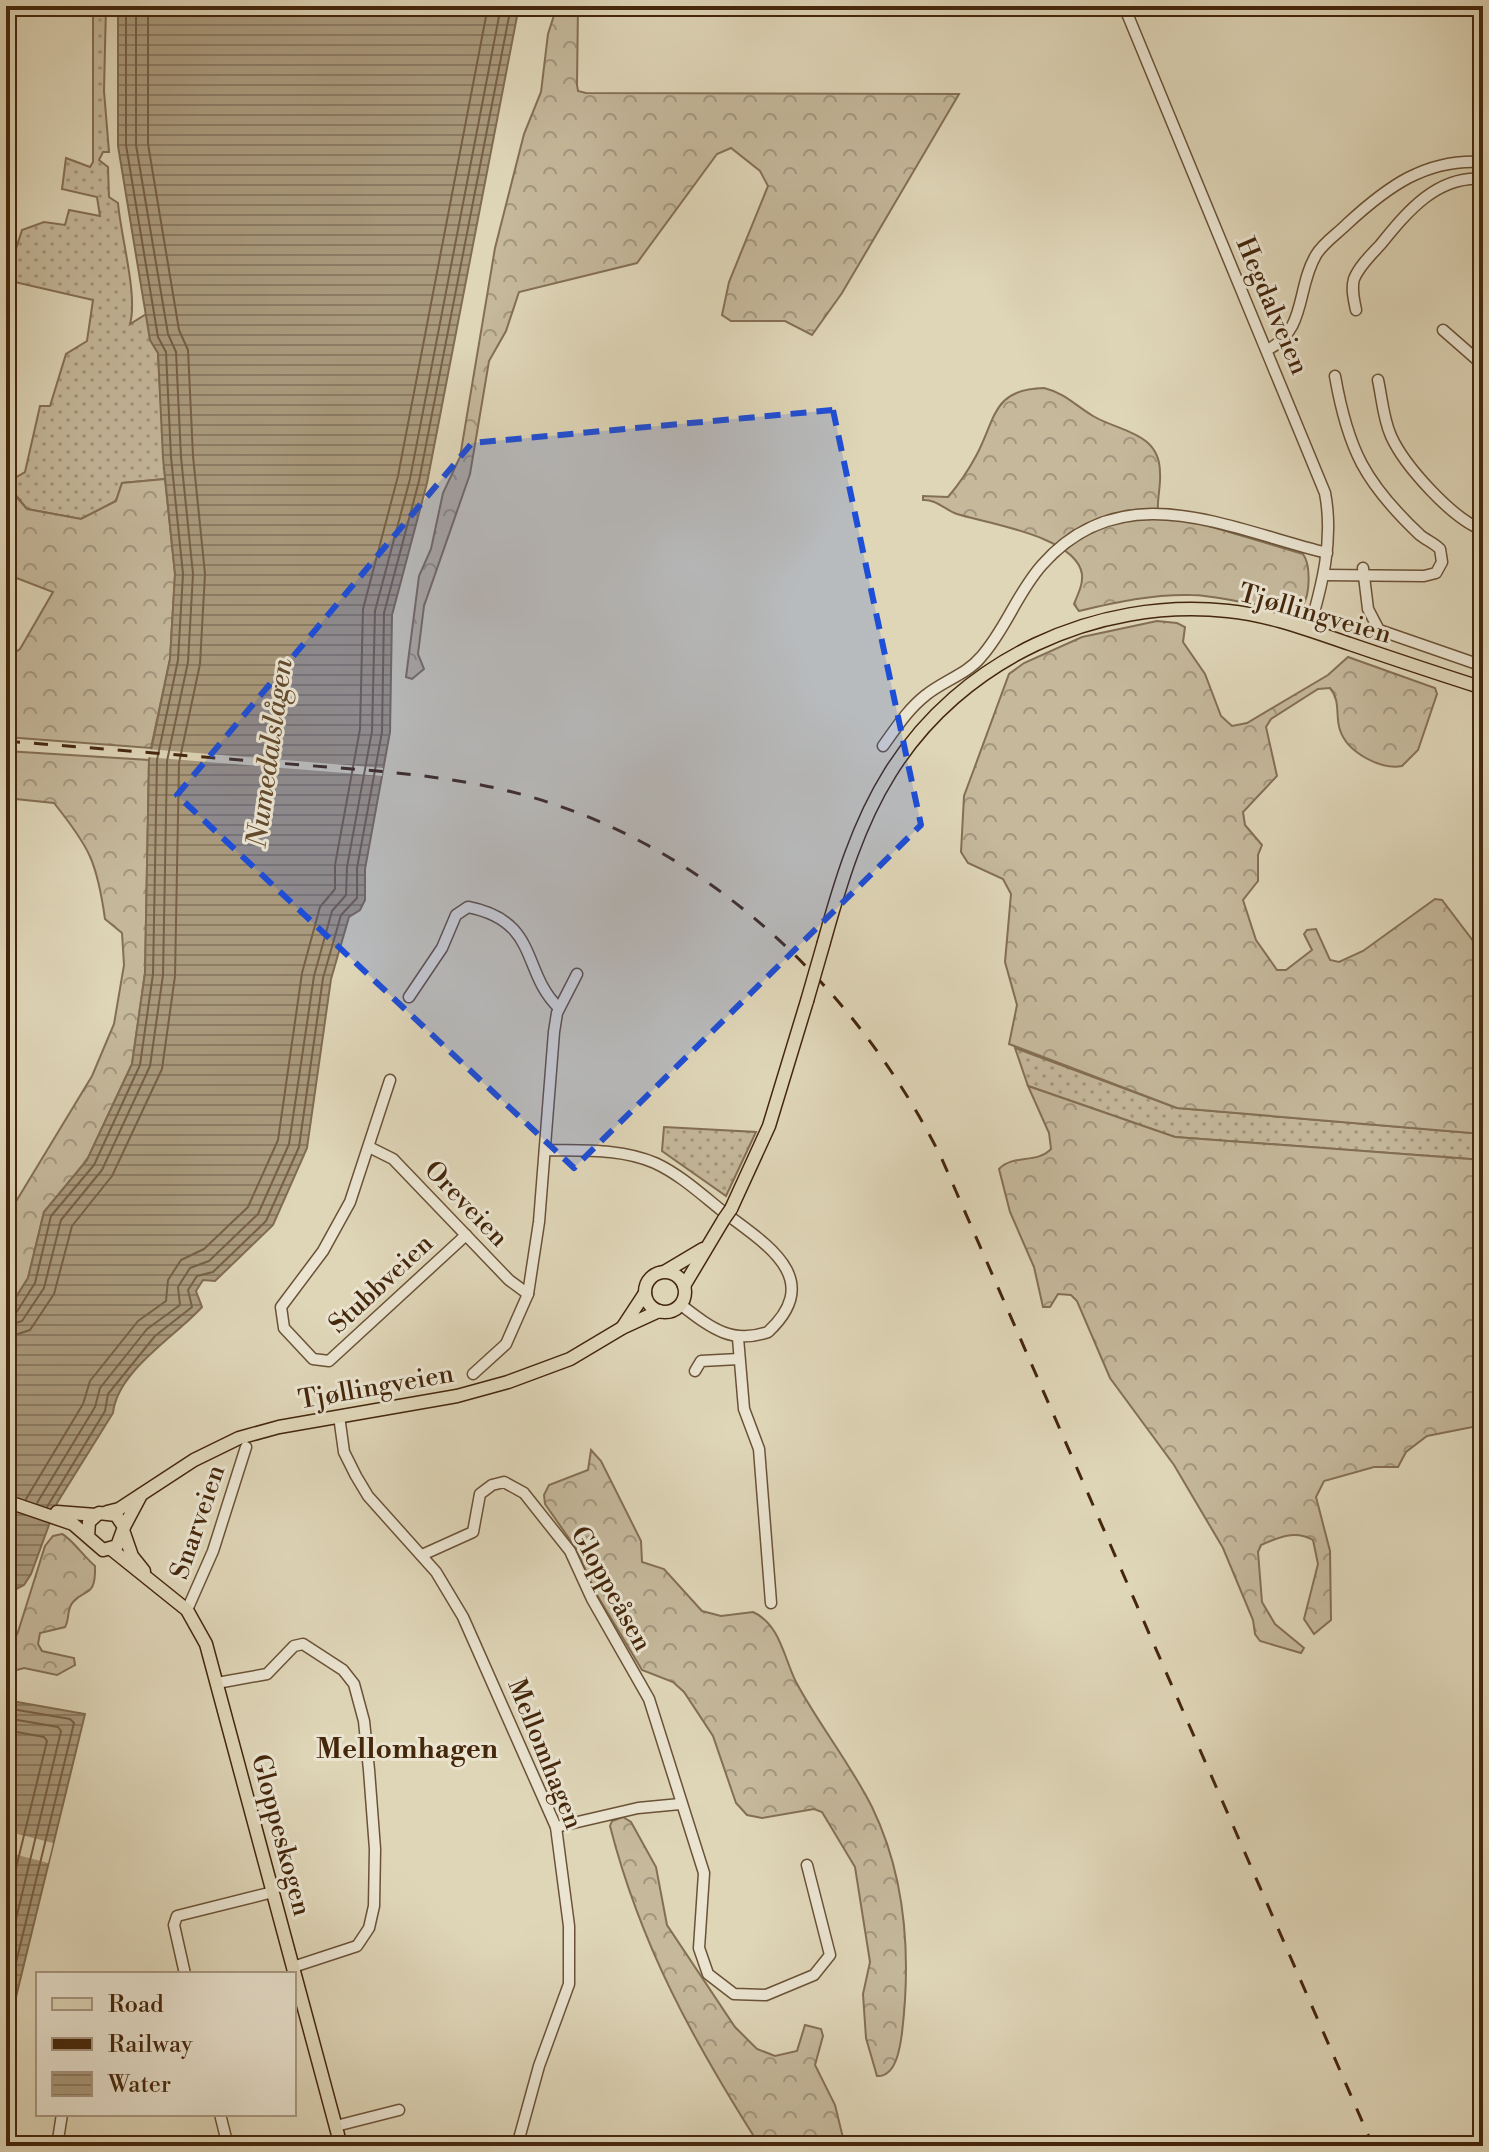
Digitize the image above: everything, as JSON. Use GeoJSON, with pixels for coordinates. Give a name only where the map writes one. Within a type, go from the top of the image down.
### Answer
{"type":"FeatureCollection","features":[{"type":"Feature","properties":{"kind":"main road","name":"Tjøllingveien"},"geometry":{"type":"LineString","coordinates":[[703,1249],[728,1214],[761,1146],[855,845],[889,774],[910,743],[936,715],[994,667],[1075,628],[1160,610],[1228,611],[1309,630],[1483,688]]}},
{"type":"Feature","properties":{"kind":"main road"},"geometry":{"type":"LineString","coordinates":[[703,1249],[684,1286],[681,1305],[671,1311],[659,1311],[649,1305],[645,1293],[650,1278],[703,1249]]}},
{"type":"Feature","properties":{"kind":"main road"},"geometry":{"type":"LineString","coordinates":[[666,1271],[677,1275],[684,1286]]}},
{"type":"Feature","properties":{"kind":"main road","name":"Tjøllingveien"},"geometry":{"type":"LineString","coordinates":[[622,1328],[645,1293]]}},
{"type":"Feature","properties":{"kind":"main road","name":"Tjøllingveien"},"geometry":{"type":"LineString","coordinates":[[6,1501],[74,1519],[101,1513],[141,1495],[194,1460],[239,1438],[339,1416],[457,1396],[508,1382],[570,1359],[622,1328],[659,1311]]}},
{"type":"Feature","properties":{"kind":"main road","name":"Tjøllingveien"},"geometry":{"type":"LineString","coordinates":[[124,1530],[141,1495]]}},
{"type":"Feature","properties":{"kind":"main road"},"geometry":{"type":"LineString","coordinates":[[74,1519],[88,1537],[98,1548],[111,1549],[121,1542],[124,1530],[119,1518],[101,1513],[89,1522],[88,1537]]}},
{"type":"Feature","properties":{"kind":"main road","name":"Gloppeskogen"},"geometry":{"type":"LineString","coordinates":[[124,1530],[132,1556],[148,1577]]}},
{"type":"Feature","properties":{"kind":"main road","name":"Gloppeskogen"},"geometry":{"type":"LineString","coordinates":[[111,1549],[187,1610],[206,1644],[294,1972]]}},
{"type":"Feature","properties":{"kind":"main road","name":"Gloppeskogen"},"geometry":{"type":"LineString","coordinates":[[296,1978],[341,2146]]}},
{"type":"Feature","properties":{"kind":"street","name":"Hegdalveien"},"geometry":{"type":"LineString","coordinates":[[1124,6],[1325,493],[1329,530],[1327,553],[1309,630]]}},
{"type":"Feature","properties":{"kind":"street"},"geometry":{"type":"LineString","coordinates":[[1267,350],[1290,335],[1317,254],[1372,200],[1419,171],[1456,162],[1483,162]]}},
{"type":"Feature","properties":{"kind":"street"},"geometry":{"type":"LineString","coordinates":[[1356,310],[1353,286],[1359,270],[1411,207],[1443,186],[1469,179],[1483,179]]}},
{"type":"Feature","properties":{"kind":"street"},"geometry":{"type":"LineString","coordinates":[[1443,330],[1483,365]]}},
{"type":"Feature","properties":{"kind":"street"},"geometry":{"type":"LineString","coordinates":[[1324,575],[1432,575],[1441,568],[1443,555],[1436,544],[1424,538],[1381,496],[1366,475],[1344,426],[1335,376]]}},
{"type":"Feature","properties":{"kind":"street"},"geometry":{"type":"LineString","coordinates":[[1378,380],[1386,420],[1402,456],[1458,516],[1483,530]]}},
{"type":"Feature","properties":{"kind":"street"},"geometry":{"type":"LineString","coordinates":[[883,746],[926,694],[979,660],[1023,588],[1060,546],[1082,529],[1130,516],[1187,515],[1327,553]]}},
{"type":"Feature","properties":{"kind":"street"},"geometry":{"type":"LineString","coordinates":[[1363,573],[1368,609],[1379,630],[1483,666]]}},
{"type":"Feature","properties":{"kind":"street"},"geometry":{"type":"LineString","coordinates":[[409,997],[442,948],[456,915],[468,907],[490,913],[505,922],[532,958],[552,1001],[559,1008]]}},
{"type":"Feature","properties":{"kind":"street"},"geometry":{"type":"LineString","coordinates":[[473,1374],[506,1344],[528,1294],[535,1257],[559,1008],[577,974]]}},
{"type":"Feature","properties":{"kind":"street"},"geometry":{"type":"LineString","coordinates":[[371,1148],[390,1080]]}},
{"type":"Feature","properties":{"kind":"street","name":"Oreveien"},"geometry":{"type":"LineString","coordinates":[[371,1148],[393,1159],[528,1294]]}},
{"type":"Feature","properties":{"kind":"street","name":"Stubbveien"},"geometry":{"type":"LineString","coordinates":[[371,1148],[337,1229],[281,1307],[284,1328],[313,1359],[324,1363],[335,1357],[466,1235]]}},
{"type":"Feature","properties":{"kind":"street"},"geometry":{"type":"LineString","coordinates":[[545,1150],[606,1151],[656,1164],[679,1177],[779,1254],[790,1277],[790,1296],[784,1314],[768,1332],[738,1338],[722,1334],[681,1305]]}},
{"type":"Feature","properties":{"kind":"street"},"geometry":{"type":"LineString","coordinates":[[738,1338],[744,1409],[759,1449],[771,1603]]}},
{"type":"Feature","properties":{"kind":"street"},"geometry":{"type":"LineString","coordinates":[[695,1371],[701,1361],[739,1359]]}},
{"type":"Feature","properties":{"kind":"street","name":"Mellomhagen"},"geometry":{"type":"LineString","coordinates":[[339,1416],[344,1452],[368,1496],[422,1555],[463,1617],[556,1827],[569,1926],[569,1984],[539,2066],[517,2146]]}},
{"type":"Feature","properties":{"kind":"street","name":"Snarveien"},"geometry":{"type":"LineString","coordinates":[[187,1610],[213,1551],[246,1447]]}},
{"type":"Feature","properties":{"kind":"street","name":"Gloppeåsen"},"geometry":{"type":"LineString","coordinates":[[422,1555],[473,1532],[477,1525],[478,1500],[484,1489],[504,1482],[524,1493],[570,1551],[635,1679],[649,1699],[704,1873],[699,1948],[708,1974],[734,1994],[766,1995],[814,1975],[830,1955],[807,1865]]}},
{"type":"Feature","properties":{"kind":"street"},"geometry":{"type":"LineString","coordinates":[[217,1683],[267,1674],[298,1643],[343,1670],[354,1684],[364,1721],[375,1849],[372,1919],[364,1939],[351,1950],[293,1967]]}},
{"type":"Feature","properties":{"kind":"street"},"geometry":{"type":"LineString","coordinates":[[556,1827],[638,1808],[680,1804]]}},
{"type":"Feature","properties":{"kind":"street"},"geometry":{"type":"LineString","coordinates":[[185,1972],[174,1925],[177,1916],[273,1892]]}},
{"type":"Feature","properties":{"kind":"street"},"geometry":{"type":"LineString","coordinates":[[336,2126],[399,2110]]}},
{"type":"Feature","properties":{"kind":"street"},"geometry":{"type":"LineString","coordinates":[[57,2146],[62,2116]]}},
{"type":"Feature","properties":{"kind":"street"},"geometry":{"type":"LineString","coordinates":[[220,2116],[228,2146]]}},
{"type":"Feature","properties":{"kind":"highlighted area"},"geometry":{"type":"Polygon","coordinates":[[[833,410],[921,825],[574,1168],[177,795],[472,443],[833,410]]]}},
{"type":"Feature","properties":{"kind":"green space"},"geometry":{"type":"Polygon","coordinates":[[[93,6],[106,6],[104,91],[109,152],[103,152],[99,160],[108,167],[109,197],[118,203],[131,282],[130,324],[148,313],[150,340],[158,353],[165,479],[122,483],[116,501],[81,519],[27,509],[6,483],[25,472],[40,406],[50,406],[66,354],[87,341],[93,300],[6,280],[22,230],[44,222],[65,225],[69,210],[100,216],[97,197],[62,189],[66,158],[90,167],[93,162],[93,6]]]}},
{"type":"Feature","properties":{"kind":"green space"},"geometry":{"type":"Polygon","coordinates":[[[557,6],[578,6],[577,85],[578,91],[586,93],[959,94],[842,293],[812,335],[785,321],[731,321],[722,315],[729,282],[768,186],[760,171],[731,148],[717,154],[637,263],[519,292],[506,331],[489,361],[470,474],[424,606],[418,654],[424,669],[412,679],[406,677],[419,576],[431,549],[443,493],[460,457],[495,248],[524,134],[541,92],[548,34],[557,6]]]}},
{"type":"Feature","properties":{"kind":"green space"},"geometry":{"type":"Polygon","coordinates":[[[1044,388],[1146,441],[1158,459],[1158,511],[1303,554],[1309,580],[1303,605],[1266,606],[1177,595],[1135,599],[1079,611],[1074,604],[1082,574],[1076,561],[1064,550],[1028,533],[957,514],[932,501],[923,500],[923,496],[948,497],[964,477],[998,408],[1005,400],[1027,390],[1044,388]]]}},
{"type":"Feature","properties":{"kind":"green space"},"geometry":{"type":"Polygon","coordinates":[[[165,479],[175,574],[170,659],[151,748],[6,737],[6,658],[20,649],[53,592],[6,574],[6,485],[27,509],[81,519],[116,501],[122,483],[165,479]]]}},
{"type":"Feature","properties":{"kind":"green space"},"geometry":{"type":"Polygon","coordinates":[[[1157,621],[1185,627],[1183,642],[1205,674],[1221,716],[1232,726],[1247,723],[1328,675],[1348,657],[1435,688],[1437,694],[1418,750],[1402,766],[1393,767],[1365,758],[1350,745],[1340,730],[1336,698],[1330,688],[1318,689],[1271,719],[1266,727],[1277,776],[1243,812],[1245,825],[1262,845],[1258,855],[1258,881],[1243,900],[1256,940],[1277,970],[1286,970],[1312,950],[1304,934],[1307,930],[1316,929],[1330,960],[1339,962],[1363,951],[1435,899],[1442,900],[1483,954],[1483,1134],[1177,1108],[1009,1044],[1017,1005],[1005,962],[1011,894],[1003,879],[968,863],[961,852],[964,796],[1009,674],[1024,663],[1082,637],[1157,621]]]}},
{"type":"Feature","properties":{"kind":"green space"},"geometry":{"type":"Polygon","coordinates":[[[6,751],[149,760],[145,973],[132,1064],[87,1160],[44,1212],[28,1278],[6,1313],[6,1218],[92,1076],[114,1024],[124,965],[122,933],[105,919],[99,883],[84,844],[54,803],[6,798],[6,751]]]}},
{"type":"Feature","properties":{"kind":"green space"},"geometry":{"type":"Polygon","coordinates":[[[1015,1048],[1177,1108],[1483,1134],[1483,1160],[1175,1137],[1028,1086],[1015,1048]]]}},
{"type":"Feature","properties":{"kind":"green space"},"geometry":{"type":"Polygon","coordinates":[[[1028,1086],[1175,1137],[1483,1160],[1483,1425],[1427,1436],[1406,1452],[1398,1467],[1374,1467],[1324,1481],[1316,1497],[1330,1551],[1331,1620],[1314,1634],[1304,1619],[1318,1564],[1313,1540],[1293,1535],[1261,1545],[1258,1552],[1262,1602],[1275,1624],[1304,1648],[1301,1653],[1260,1641],[1255,1634],[1253,1620],[1223,1548],[1174,1465],[1110,1378],[1077,1301],[1071,1295],[1058,1294],[1050,1307],[1043,1307],[1034,1267],[1010,1212],[999,1169],[1011,1162],[1045,1154],[1051,1149],[1049,1133],[1028,1086]]]}},
{"type":"Feature","properties":{"kind":"green space"},"geometry":{"type":"Polygon","coordinates":[[[664,1127],[756,1132],[726,1196],[662,1151],[664,1127]]]}},
{"type":"Feature","properties":{"kind":"green space"},"geometry":{"type":"Polygon","coordinates":[[[591,1450],[601,1461],[641,1541],[642,1562],[664,1569],[702,1611],[721,1616],[753,1612],[769,1625],[780,1642],[796,1682],[872,1807],[899,1889],[905,1947],[905,2004],[901,2039],[893,2067],[883,2075],[877,2076],[866,2038],[863,1994],[870,1962],[855,1867],[822,1812],[814,1809],[762,1818],[747,1815],[736,1803],[713,1736],[684,1692],[673,1682],[642,1670],[597,1595],[575,1547],[545,1504],[544,1495],[549,1485],[588,1470],[591,1450]]]}},
{"type":"Feature","properties":{"kind":"green space"},"geometry":{"type":"Polygon","coordinates":[[[62,1534],[95,1566],[94,1583],[71,1605],[65,1627],[40,1633],[38,1644],[42,1651],[74,1658],[75,1665],[57,1675],[24,1668],[6,1673],[6,1658],[18,1632],[45,1546],[53,1536],[62,1534]]]}},
{"type":"Feature","properties":{"kind":"green space"},"geometry":{"type":"Polygon","coordinates":[[[623,1817],[631,1822],[656,1867],[667,1925],[735,2027],[757,2049],[775,2056],[797,2051],[805,2025],[821,2029],[823,2036],[815,2065],[835,2105],[845,2146],[760,2146],[692,2031],[654,1953],[637,1912],[610,1826],[612,1821],[623,1817]]]}},
{"type":"Feature","properties":{"kind":"water","name":"Numedalslågen"},"geometry":{"type":"Polygon","coordinates":[[[118,6],[519,6],[427,483],[392,615],[390,732],[365,869],[365,900],[360,910],[349,917],[331,979],[307,1148],[273,1225],[215,1281],[203,1280],[196,1291],[202,1307],[149,1355],[125,1383],[113,1413],[57,1503],[31,1574],[24,1585],[16,1589],[6,1616],[6,1313],[28,1278],[44,1212],[87,1160],[132,1064],[145,973],[149,760],[170,659],[175,574],[163,458],[158,353],[150,340],[118,146],[118,6]]]}},
{"type":"Feature","properties":{"kind":"water"},"geometry":{"type":"Polygon","coordinates":[[[6,1700],[85,1714],[6,2038],[6,1700]]]}},
{"type":"Feature","properties":{"kind":"pier"},"geometry":{"type":"Polygon","coordinates":[[[147,749],[383,768],[382,776],[146,757],[147,749]]]}},
{"type":"Feature","properties":{"kind":"pier"},"geometry":{"type":"Polygon","coordinates":[[[6,1831],[53,1843],[48,1863],[6,1852],[6,1831]]]}},
{"type":"Feature","properties":{"kind":"railway"},"geometry":{"type":"LineString","coordinates":[[6,741],[358,769],[469,783],[524,795],[592,818],[655,849],[715,888],[770,932],[821,982],[866,1037],[907,1095],[941,1157],[1373,2146]]}},
{"type":"Feature","properties":{"kind":"district","name":"Mellomhagen"},"geometry":{"type":"Point","coordinates":[407,1749]}}]}
